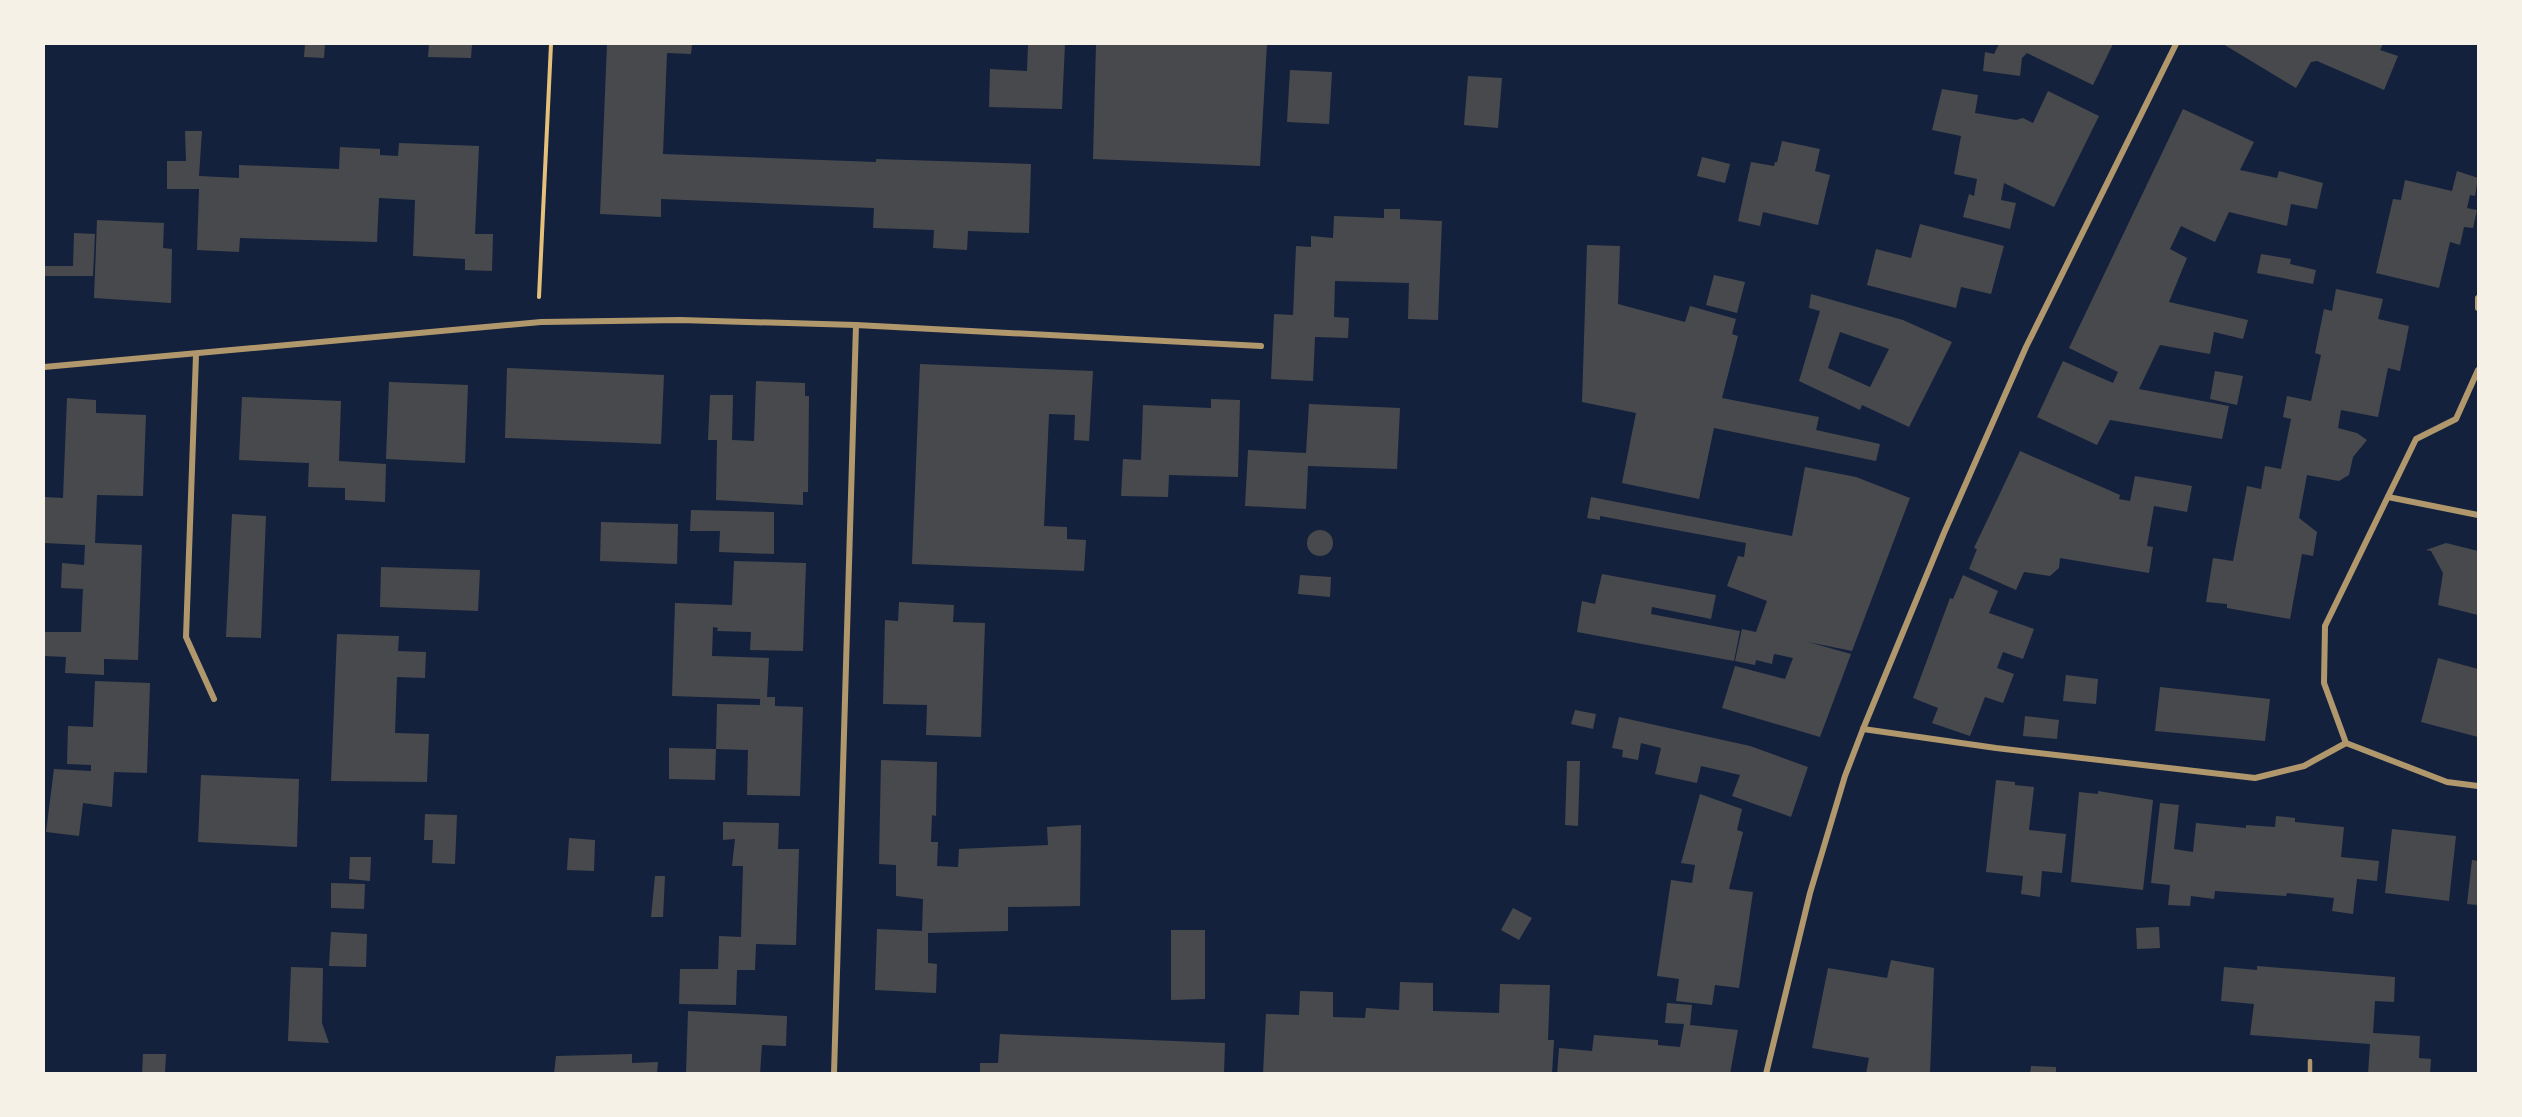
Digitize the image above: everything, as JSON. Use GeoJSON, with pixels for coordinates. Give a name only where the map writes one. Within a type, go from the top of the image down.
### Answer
{"type":"FeatureCollection","features":[{"type":"Feature","properties":{"kind":"street"},"geometry":{"type":"LineString","coordinates":[[1766,1074],[1810,893],[1845,776],[1863,729],[2026,347],[2176,44]]}},
{"type":"Feature","properties":{"kind":"street"},"geometry":{"type":"LineString","coordinates":[[2478,298],[2478,308]]}},
{"type":"Feature","properties":{"kind":"street"},"geometry":{"type":"LineString","coordinates":[[44,367],[196,355],[483,325],[541,322],[680,320],[856,325],[1261,346]]}},
{"type":"Feature","properties":{"kind":"street"},"geometry":{"type":"LineString","coordinates":[[834,1074],[856,325]]}},
{"type":"Feature","properties":{"kind":"street"},"geometry":{"type":"LineString","coordinates":[[196,355],[186,637],[214,699]]}},
{"type":"Feature","properties":{"kind":"street"},"geometry":{"type":"LineString","coordinates":[[2478,370],[2456,419],[2416,439],[2325,626],[2324,684],[2346,743],[2447,782],[2478,786]]}},
{"type":"Feature","properties":{"kind":"street"},"geometry":{"type":"LineString","coordinates":[[2388,497],[2478,515]]}},
{"type":"Feature","properties":{"kind":"street"},"geometry":{"type":"LineString","coordinates":[[1863,729],[1996,748],[2255,778],[2304,766],[2346,743]]}},
{"type":"Feature","properties":{"kind":"lane"},"geometry":{"type":"LineString","coordinates":[[2310,1061],[2310,1074]]}},
{"type":"Feature","properties":{"kind":"path"},"geometry":{"type":"LineString","coordinates":[[541,322],[538,280],[552,44]]}},
{"type":"Feature","properties":{"kind":"building"},"geometry":{"type":"Polygon","coordinates":[[[305,44],[325,44],[324,58],[304,57],[305,44]]]}},
{"type":"Feature","properties":{"kind":"building"},"geometry":{"type":"Polygon","coordinates":[[[429,44],[472,44],[471,58],[428,57],[429,44]]]}},
{"type":"Feature","properties":{"kind":"building"},"geometry":{"type":"Polygon","coordinates":[[[607,44],[692,44],[691,54],[667,53],[663,154],[876,162],[876,159],[1031,164],[1029,233],[968,231],[967,250],[933,248],[934,230],[873,228],[874,208],[661,199],[661,217],[600,214],[607,44]]]}},
{"type":"Feature","properties":{"kind":"building"},"geometry":{"type":"Polygon","coordinates":[[[1028,44],[1065,44],[1062,109],[989,107],[990,69],[1027,71],[1028,44]]]}},
{"type":"Feature","properties":{"kind":"building"},"geometry":{"type":"Polygon","coordinates":[[[1096,44],[1267,44],[1260,166],[1093,159],[1096,44]]]}},
{"type":"Feature","properties":{"kind":"building"},"geometry":{"type":"Polygon","coordinates":[[[1999,44],[2113,44],[2093,85],[2027,53],[2022,58],[2020,76],[1983,71],[1985,52],[1994,54],[1999,44]]]}},
{"type":"Feature","properties":{"kind":"building"},"geometry":{"type":"Polygon","coordinates":[[[2223,44],[2383,44],[2380,50],[2398,56],[2384,90],[2317,61],[2311,62],[2296,88],[2223,44]]]}},
{"type":"Feature","properties":{"kind":"building"},"geometry":{"type":"Polygon","coordinates":[[[1290,70],[1332,72],[1329,124],[1287,122],[1290,70]]]}},
{"type":"Feature","properties":{"kind":"building"},"geometry":{"type":"Polygon","coordinates":[[[1468,76],[1502,78],[1498,128],[1464,125],[1468,76]]]}},
{"type":"Feature","properties":{"kind":"building"},"geometry":{"type":"Polygon","coordinates":[[[1942,89],[1978,95],[1975,113],[2016,120],[2023,118],[2033,123],[2048,91],[2099,116],[2054,207],[2004,183],[2001,200],[2016,203],[2010,229],[1963,217],[1969,194],[1974,196],[1977,179],[1954,174],[1961,136],[1932,130],[1942,89]]]}},
{"type":"Feature","properties":{"kind":"building"},"geometry":{"type":"Polygon","coordinates":[[[2183,109],[2254,142],[2240,170],[2277,178],[2279,171],[2323,183],[2317,209],[2291,204],[2287,226],[2229,212],[2215,242],[2181,226],[2170,249],[2187,258],[2169,302],[2248,320],[2243,339],[2214,332],[2210,354],[2160,345],[2139,389],[2229,406],[2222,439],[2110,420],[2097,445],[2037,417],[2063,361],[2113,383],[2118,372],[2069,348],[2183,109]]]}},
{"type":"Feature","properties":{"kind":"building"},"geometry":{"type":"Polygon","coordinates":[[[185,131],[202,131],[199,176],[239,178],[239,165],[339,169],[340,147],[380,149],[380,155],[398,156],[399,143],[479,146],[475,234],[493,234],[492,271],[465,270],[465,259],[413,256],[415,200],[379,198],[377,242],[240,238],[239,252],[197,250],[199,189],[167,189],[167,161],[186,161],[185,131]]]}},
{"type":"Feature","properties":{"kind":"building"},"geometry":{"type":"Polygon","coordinates":[[[1782,141],[1820,149],[1815,171],[1830,175],[1818,225],[1763,212],[1760,226],[1738,221],[1751,162],[1774,166],[1782,141]]]}},
{"type":"Feature","properties":{"kind":"building"},"geometry":{"type":"Polygon","coordinates":[[[1702,157],[1730,164],[1725,183],[1697,176],[1702,157]]]}},
{"type":"Feature","properties":{"kind":"building"},"geometry":{"type":"Polygon","coordinates":[[[2457,171],[2478,178],[2475,196],[2470,195],[2467,208],[2477,210],[2473,228],[2464,227],[2460,245],[2450,242],[2439,288],[2376,273],[2393,199],[2401,200],[2405,180],[2452,191],[2457,171]]]}},
{"type":"Feature","properties":{"kind":"building"},"geometry":{"type":"Polygon","coordinates":[[[1384,209],[1400,209],[1400,219],[1442,221],[1438,320],[1408,319],[1409,283],[1335,281],[1334,317],[1349,318],[1348,338],[1315,337],[1313,381],[1271,379],[1274,314],[1293,315],[1296,246],[1311,247],[1311,236],[1333,238],[1334,216],[1384,218],[1384,209]]]}},
{"type":"Feature","properties":{"kind":"building"},"geometry":{"type":"Polygon","coordinates":[[[97,220],[164,223],[163,248],[172,249],[171,303],[94,298],[97,220]]]}},
{"type":"Feature","properties":{"kind":"building"},"geometry":{"type":"Polygon","coordinates":[[[1920,224],[2004,246],[1991,294],[1961,287],[1956,308],[1867,285],[1876,249],[1911,258],[1920,224]]]}},
{"type":"Feature","properties":{"kind":"building"},"geometry":{"type":"Polygon","coordinates":[[[74,233],[95,234],[93,276],[44,276],[44,266],[73,266],[74,233]]]}},
{"type":"Feature","properties":{"kind":"building"},"geometry":{"type":"Polygon","coordinates":[[[1587,245],[1620,246],[1618,304],[1685,322],[1690,306],[1736,319],[1732,334],[1738,336],[1722,398],[1819,417],[1816,430],[1880,444],[1876,461],[1714,428],[1699,499],[1622,483],[1636,413],[1582,402],[1587,245]]]}},
{"type":"Feature","properties":{"kind":"building"},"geometry":{"type":"Polygon","coordinates":[[[2261,254],[2291,259],[2290,264],[2316,270],[2313,284],[2257,273],[2261,254]]]}},
{"type":"Feature","properties":{"kind":"building"},"geometry":{"type":"Polygon","coordinates":[[[1714,275],[1745,282],[1737,313],[1706,305],[1714,275]]]}},
{"type":"Feature","properties":{"kind":"building"},"geometry":{"type":"Polygon","coordinates":[[[2336,289],[2383,299],[2378,319],[2409,326],[2400,371],[2388,368],[2378,417],[2341,410],[2338,428],[2357,433],[2367,440],[2353,457],[2349,475],[2339,481],[2307,475],[2299,518],[2317,532],[2313,556],[2302,554],[2290,619],[2227,608],[2227,604],[2206,602],[2213,558],[2233,561],[2247,486],[2261,489],[2265,466],[2281,469],[2291,419],[2283,417],[2287,396],[2311,401],[2321,355],[2315,353],[2324,309],[2332,311],[2336,289]]]}},
{"type":"Feature","properties":{"kind":"building"},"geometry":{"type":"Polygon","coordinates":[[[1811,294],[1903,320],[1952,342],[1909,427],[1862,405],[1860,410],[1799,381],[1820,311],[1809,308],[1811,294]],[[1840,332],[1828,368],[1870,387],[1889,349],[1840,332]]]}},
{"type":"Feature","properties":{"kind":"building"},"geometry":{"type":"Polygon","coordinates":[[[920,364],[1093,371],[1089,441],[1074,440],[1075,415],[1049,414],[1044,526],[1067,527],[1067,539],[1086,540],[1084,571],[912,564],[920,364]]]}},
{"type":"Feature","properties":{"kind":"building"},"geometry":{"type":"Polygon","coordinates":[[[507,368],[664,375],[661,444],[505,438],[507,368]]]}},
{"type":"Feature","properties":{"kind":"building"},"geometry":{"type":"Polygon","coordinates":[[[2215,371],[2243,376],[2237,405],[2210,399],[2215,371]]]}},
{"type":"Feature","properties":{"kind":"building"},"geometry":{"type":"Polygon","coordinates":[[[756,381],[805,383],[805,396],[809,396],[808,492],[803,492],[803,505],[716,500],[717,440],[708,440],[710,395],[733,395],[732,440],[754,441],[756,381]]]}},
{"type":"Feature","properties":{"kind":"building"},"geometry":{"type":"Polygon","coordinates":[[[389,382],[468,385],[465,463],[386,459],[389,382]]]}},
{"type":"Feature","properties":{"kind":"building"},"geometry":{"type":"Polygon","coordinates":[[[242,397],[341,401],[339,461],[386,464],[385,502],[345,500],[345,488],[308,487],[309,463],[239,460],[242,397]]]}},
{"type":"Feature","properties":{"kind":"building"},"geometry":{"type":"Polygon","coordinates":[[[67,398],[96,400],[96,413],[146,415],[143,496],[97,495],[95,543],[142,545],[138,660],[104,659],[104,675],[65,673],[66,657],[44,656],[44,632],[81,632],[83,589],[61,588],[62,563],[84,565],[85,545],[44,543],[44,497],[63,498],[67,398]]]}},
{"type":"Feature","properties":{"kind":"building"},"geometry":{"type":"Polygon","coordinates":[[[1211,399],[1240,400],[1238,477],[1169,475],[1168,497],[1121,496],[1123,459],[1141,460],[1143,405],[1211,408],[1211,399]]]}},
{"type":"Feature","properties":{"kind":"building"},"geometry":{"type":"Polygon","coordinates":[[[1309,404],[1400,408],[1397,469],[1308,466],[1306,509],[1245,506],[1248,450],[1306,453],[1309,404]]]}},
{"type":"Feature","properties":{"kind":"building"},"geometry":{"type":"Polygon","coordinates":[[[2020,451],[2120,495],[2119,499],[2130,501],[2135,476],[2192,486],[2187,512],[2154,506],[2147,546],[2153,547],[2149,573],[2060,558],[2059,568],[2050,576],[2024,572],[2016,590],[1969,569],[1977,549],[1974,548],[2020,451]]]}},
{"type":"Feature","properties":{"kind":"building"},"geometry":{"type":"Polygon","coordinates":[[[1805,467],[1856,477],[1910,498],[1852,651],[1808,642],[1851,654],[1820,737],[1722,708],[1735,666],[1785,679],[1793,658],[1774,654],[1772,664],[1756,660],[1755,665],[1735,661],[1742,629],[1756,632],[1767,601],[1727,586],[1738,556],[1744,557],[1746,543],[1600,516],[1600,520],[1587,518],[1591,497],[1792,536],[1805,467]]]}},
{"type":"Feature","properties":{"kind":"building"},"geometry":{"type":"Polygon","coordinates":[[[691,510],[774,512],[774,554],[719,552],[720,531],[690,531],[691,510]]]}},
{"type":"Feature","properties":{"kind":"building"},"geometry":{"type":"Polygon","coordinates":[[[232,514],[266,516],[261,638],[226,637],[232,514]]]}},
{"type":"Feature","properties":{"kind":"building"},"geometry":{"type":"Polygon","coordinates":[[[601,522],[678,524],[677,564],[600,561],[601,522]]]}},
{"type":"Feature","properties":{"kind":"building"},"geometry":{"type":"Polygon","coordinates":[[[1320,530],[1329,534],[1333,543],[1329,552],[1320,556],[1311,552],[1307,543],[1311,534],[1320,530]]]}},
{"type":"Feature","properties":{"kind":"building"},"geometry":{"type":"Polygon","coordinates":[[[2446,543],[2478,551],[2478,615],[2438,605],[2443,573],[2431,551],[2426,550],[2446,543]]]}},
{"type":"Feature","properties":{"kind":"building"},"geometry":{"type":"Polygon","coordinates":[[[734,561],[806,563],[803,651],[750,650],[751,632],[717,631],[718,628],[713,627],[712,656],[769,658],[767,697],[775,697],[775,706],[803,707],[800,796],[747,795],[748,750],[716,749],[717,704],[760,705],[760,699],[672,696],[675,603],[732,605],[734,561]]]}},
{"type":"Feature","properties":{"kind":"building"},"geometry":{"type":"Polygon","coordinates":[[[381,567],[480,570],[478,611],[380,607],[381,567]]]}},
{"type":"Feature","properties":{"kind":"building"},"geometry":{"type":"Polygon","coordinates":[[[1602,574],[1716,595],[1711,619],[1652,607],[1651,614],[1740,631],[1734,661],[1577,632],[1582,601],[1595,604],[1602,574]]]}},
{"type":"Feature","properties":{"kind":"building"},"geometry":{"type":"Polygon","coordinates":[[[1300,575],[1331,577],[1330,597],[1298,594],[1300,575]]]}},
{"type":"Feature","properties":{"kind":"building"},"geometry":{"type":"Polygon","coordinates":[[[1963,575],[1998,591],[1989,613],[2034,629],[2023,659],[2003,652],[1997,668],[2014,674],[2003,703],[1985,697],[1970,736],[1932,723],[1938,708],[1913,698],[1950,598],[1953,599],[1963,575]]]}},
{"type":"Feature","properties":{"kind":"building"},"geometry":{"type":"Polygon","coordinates":[[[899,602],[954,605],[953,622],[985,623],[981,737],[926,735],[927,705],[883,704],[885,620],[898,621],[899,602]]]}},
{"type":"Feature","properties":{"kind":"building"},"geometry":{"type":"Polygon","coordinates":[[[337,634],[399,636],[398,651],[426,652],[425,678],[397,677],[395,733],[429,734],[427,782],[331,781],[337,634]]]}},
{"type":"Feature","properties":{"kind":"building"},"geometry":{"type":"Polygon","coordinates":[[[2438,658],[2478,669],[2478,737],[2421,722],[2438,658]]]}},
{"type":"Feature","properties":{"kind":"building"},"geometry":{"type":"Polygon","coordinates":[[[2066,675],[2098,679],[2096,704],[2063,701],[2066,675]]]}},
{"type":"Feature","properties":{"kind":"building"},"geometry":{"type":"Polygon","coordinates":[[[95,681],[150,683],[147,773],[114,772],[112,807],[83,803],[79,836],[46,832],[54,769],[91,771],[91,765],[67,764],[68,726],[93,727],[95,681]]]}},
{"type":"Feature","properties":{"kind":"building"},"geometry":{"type":"Polygon","coordinates":[[[2160,687],[2270,699],[2265,741],[2155,731],[2160,687]]]}},
{"type":"Feature","properties":{"kind":"building"},"geometry":{"type":"Polygon","coordinates":[[[1575,710],[1596,714],[1593,729],[1571,724],[1575,710]]]}},
{"type":"Feature","properties":{"kind":"building"},"geometry":{"type":"Polygon","coordinates":[[[2025,716],[2059,720],[2057,739],[2023,736],[2025,716]]]}},
{"type":"Feature","properties":{"kind":"building"},"geometry":{"type":"Polygon","coordinates":[[[1619,717],[1750,746],[1808,767],[1791,817],[1732,796],[1740,775],[1701,766],[1697,783],[1655,774],[1661,748],[1641,743],[1638,760],[1622,757],[1623,750],[1612,748],[1619,717]]]}},
{"type":"Feature","properties":{"kind":"building"},"geometry":{"type":"Polygon","coordinates":[[[669,748],[716,749],[715,780],[669,779],[669,748]]]}},
{"type":"Feature","properties":{"kind":"building"},"geometry":{"type":"Polygon","coordinates":[[[881,760],[937,762],[936,816],[932,815],[931,842],[938,842],[937,866],[958,867],[959,849],[1048,845],[1047,827],[1081,825],[1080,906],[1008,907],[1008,931],[928,933],[928,963],[937,964],[936,993],[875,990],[877,929],[922,931],[923,899],[896,896],[896,865],[879,864],[881,760]]]}},
{"type":"Feature","properties":{"kind":"building"},"geometry":{"type":"Polygon","coordinates":[[[1567,761],[1580,761],[1578,826],[1565,825],[1567,761]]]}},
{"type":"Feature","properties":{"kind":"building"},"geometry":{"type":"Polygon","coordinates":[[[201,775],[299,779],[297,847],[198,842],[201,775]]]}},
{"type":"Feature","properties":{"kind":"building"},"geometry":{"type":"Polygon","coordinates":[[[1996,780],[2034,787],[2029,830],[2066,834],[2062,873],[2042,871],[2040,897],[2021,894],[2023,876],[1986,872],[1996,780]]]}},
{"type":"Feature","properties":{"kind":"building"},"geometry":{"type":"Polygon","coordinates":[[[2098,791],[2153,800],[2143,890],[2071,882],[2079,792],[2098,794],[2098,791]]]}},
{"type":"Feature","properties":{"kind":"building"},"geometry":{"type":"Polygon","coordinates":[[[1700,794],[1742,809],[1737,830],[1743,832],[1729,889],[1753,892],[1739,988],[1715,985],[1712,1005],[1676,1001],[1679,979],[1657,976],[1671,880],[1692,883],[1695,865],[1681,863],[1700,794]]]}},
{"type":"Feature","properties":{"kind":"building"},"geometry":{"type":"Polygon","coordinates":[[[2160,803],[2179,805],[2174,849],[2193,852],[2196,823],[2246,828],[2246,825],[2275,827],[2276,816],[2295,818],[2295,822],[2344,827],[2341,857],[2379,861],[2377,881],[2357,879],[2353,914],[2332,911],[2334,898],[2287,893],[2286,896],[2215,891],[2214,899],[2191,896],[2190,906],[2168,905],[2170,885],[2151,883],[2160,803]]]}},
{"type":"Feature","properties":{"kind":"building"},"geometry":{"type":"Polygon","coordinates":[[[425,814],[457,815],[455,864],[432,863],[433,840],[424,840],[425,814]]]}},
{"type":"Feature","properties":{"kind":"building"},"geometry":{"type":"Polygon","coordinates":[[[723,822],[779,823],[778,849],[799,849],[796,945],[756,944],[755,970],[737,970],[736,1005],[679,1004],[680,969],[718,969],[719,936],[741,937],[743,866],[732,866],[735,839],[723,840],[723,822]]]}},
{"type":"Feature","properties":{"kind":"building"},"geometry":{"type":"Polygon","coordinates":[[[2392,829],[2456,836],[2449,901],[2385,893],[2392,829]]]}},
{"type":"Feature","properties":{"kind":"building"},"geometry":{"type":"Polygon","coordinates":[[[569,838],[595,840],[594,871],[567,870],[569,838]]]}},
{"type":"Feature","properties":{"kind":"building"},"geometry":{"type":"Polygon","coordinates":[[[350,857],[371,857],[370,881],[349,879],[350,857]]]}},
{"type":"Feature","properties":{"kind":"building"},"geometry":{"type":"Polygon","coordinates":[[[2472,860],[2478,861],[2478,905],[2467,904],[2472,860]]]}},
{"type":"Feature","properties":{"kind":"building"},"geometry":{"type":"Polygon","coordinates":[[[655,876],[665,876],[663,917],[651,917],[655,876]]]}},
{"type":"Feature","properties":{"kind":"building"},"geometry":{"type":"Polygon","coordinates":[[[331,883],[365,884],[364,909],[331,908],[331,883]]]}},
{"type":"Feature","properties":{"kind":"building"},"geometry":{"type":"Polygon","coordinates":[[[1513,908],[1532,918],[1519,940],[1501,930],[1513,908]]]}},
{"type":"Feature","properties":{"kind":"building"},"geometry":{"type":"Polygon","coordinates":[[[2159,927],[2160,948],[2137,949],[2136,928],[2159,927]]]}},
{"type":"Feature","properties":{"kind":"building"},"geometry":{"type":"Polygon","coordinates":[[[1171,930],[1205,930],[1205,999],[1171,1000],[1171,930]]]}},
{"type":"Feature","properties":{"kind":"building"},"geometry":{"type":"Polygon","coordinates":[[[331,932],[367,934],[366,967],[329,966],[331,932]]]}},
{"type":"Feature","properties":{"kind":"building"},"geometry":{"type":"Polygon","coordinates":[[[1891,960],[1934,968],[1930,1074],[1866,1074],[1869,1058],[1812,1048],[1828,968],[1887,978],[1891,960]]]}},
{"type":"Feature","properties":{"kind":"building"},"geometry":{"type":"Polygon","coordinates":[[[2257,966],[2395,977],[2394,1002],[2375,1001],[2373,1033],[2420,1036],[2419,1058],[2431,1059],[2430,1074],[2368,1074],[2370,1044],[2250,1035],[2254,1004],[2221,1001],[2224,967],[2257,970],[2257,966]]]}},
{"type":"Feature","properties":{"kind":"building"},"geometry":{"type":"Polygon","coordinates":[[[291,967],[323,968],[322,1023],[329,1043],[288,1041],[291,967]]]}},
{"type":"Feature","properties":{"kind":"building"},"geometry":{"type":"Polygon","coordinates":[[[1400,982],[1433,983],[1433,1011],[1499,1013],[1500,984],[1550,985],[1548,1040],[1554,1040],[1552,1074],[1263,1074],[1266,1014],[1299,1015],[1300,991],[1333,992],[1333,1017],[1365,1018],[1366,1008],[1399,1010],[1400,982]]]}},
{"type":"Feature","properties":{"kind":"building"},"geometry":{"type":"Polygon","coordinates":[[[1667,1003],[1692,1005],[1690,1025],[1738,1030],[1730,1074],[1557,1074],[1559,1048],[1592,1051],[1594,1035],[1658,1040],[1658,1045],[1680,1047],[1684,1024],[1665,1023],[1667,1003]]]}},
{"type":"Feature","properties":{"kind":"building"},"geometry":{"type":"Polygon","coordinates":[[[688,1011],[787,1016],[786,1046],[762,1045],[760,1074],[686,1074],[688,1011]]]}},
{"type":"Feature","properties":{"kind":"building"},"geometry":{"type":"Polygon","coordinates":[[[1000,1034],[1225,1043],[1224,1074],[980,1074],[980,1063],[998,1063],[1000,1034]]]}},
{"type":"Feature","properties":{"kind":"building"},"geometry":{"type":"Polygon","coordinates":[[[143,1054],[166,1054],[165,1074],[142,1074],[143,1054]]]}},
{"type":"Feature","properties":{"kind":"building"},"geometry":{"type":"Polygon","coordinates":[[[632,1054],[632,1063],[658,1062],[657,1074],[554,1074],[556,1056],[632,1054]]]}},
{"type":"Feature","properties":{"kind":"building"},"geometry":{"type":"Polygon","coordinates":[[[2031,1066],[2056,1067],[2056,1074],[2030,1074],[2031,1066]]]}}]}
